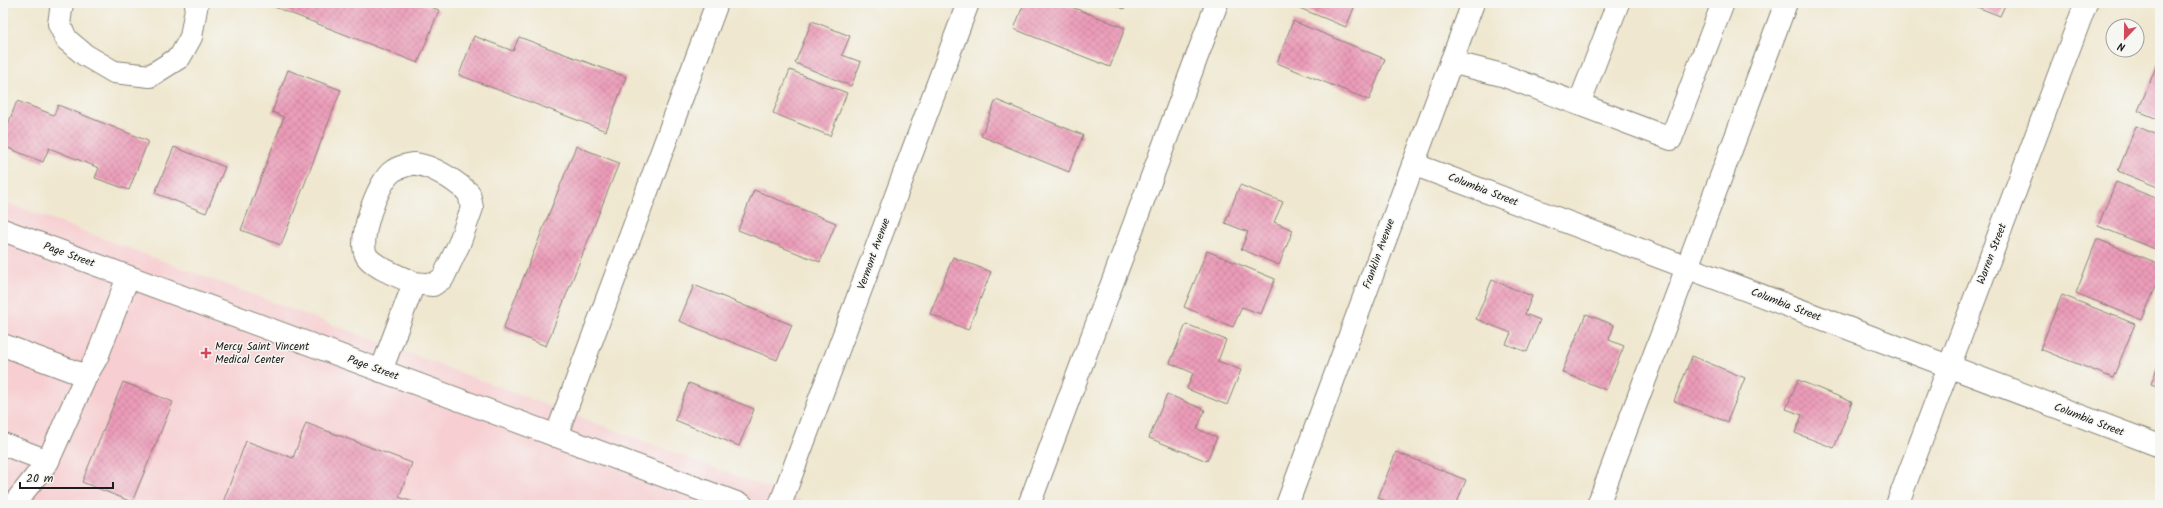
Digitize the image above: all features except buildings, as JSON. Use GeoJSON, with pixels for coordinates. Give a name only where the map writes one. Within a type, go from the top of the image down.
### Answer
{"type":"FeatureCollection","features":[{"type":"Feature","properties":{"kind":"street"},"geometry":{"type":"LineString","coordinates":[[62,3],[59,24],[67,40],[79,50],[114,72],[150,76],[180,57],[191,37],[197,3]]}},
{"type":"Feature","properties":{"kind":"street"},"geometry":{"type":"LineString","coordinates":[[556,436],[717,3]]}},
{"type":"Feature","properties":{"kind":"street","name":"Vermont Avenue"},"geometry":{"type":"LineString","coordinates":[[780,505],[968,3]]}},
{"type":"Feature","properties":{"kind":"street"},"geometry":{"type":"LineString","coordinates":[[1029,505],[1217,3]]}},
{"type":"Feature","properties":{"kind":"street","name":"Franklin Avenue"},"geometry":{"type":"LineString","coordinates":[[1287,505],[1473,3]]}},
{"type":"Feature","properties":{"kind":"street"},"geometry":{"type":"LineString","coordinates":[[1579,104],[1618,3]]}},
{"type":"Feature","properties":{"kind":"street"},"geometry":{"type":"LineString","coordinates":[[1451,62],[1502,75],[1671,139],[1723,3]]}},
{"type":"Feature","properties":{"kind":"street"},"geometry":{"type":"LineString","coordinates":[[1598,505],[1786,3]]}},
{"type":"Feature","properties":{"kind":"street","name":"Warren Street"},"geometry":{"type":"LineString","coordinates":[[1897,505],[2086,3]]}},
{"type":"Feature","properties":{"kind":"street"},"geometry":{"type":"LineString","coordinates":[[415,164],[451,177],[469,193],[472,208],[459,244],[443,278],[433,285],[414,283],[388,270],[368,257],[364,247],[365,228],[378,193],[392,171],[415,164]]}},
{"type":"Feature","properties":{"kind":"street","name":"Columbia Street"},"geometry":{"type":"LineString","coordinates":[[1413,164],[2160,446]]}},
{"type":"Feature","properties":{"kind":"street","name":"Page Street"},"geometry":{"type":"LineString","coordinates":[[3,230],[742,505]]}},
{"type":"Feature","properties":{"kind":"street"},"geometry":{"type":"LineString","coordinates":[[13,505],[48,461],[86,376],[97,357],[128,277]]}},
{"type":"Feature","properties":{"kind":"street"},"geometry":{"type":"LineString","coordinates":[[381,371],[414,283]]}},
{"type":"Feature","properties":{"kind":"street"},"geometry":{"type":"LineString","coordinates":[[3,345],[86,376]]}},
{"type":"Feature","properties":{"kind":"street"},"geometry":{"type":"LineString","coordinates":[[3,444],[48,461]]}},
{"type":"Feature","properties":{"kind":"shaded area","name":"Mercy Saint Vincent Medical Center"},"geometry":{"type":"Polygon","coordinates":[[[3,201],[814,505],[3,505],[3,201]]]}},
{"type":"Feature","properties":{"kind":"place","name":"Mercy Saint Vincent Medical Center"},"geometry":{"type":"Point","coordinates":[206,353]}}]}
